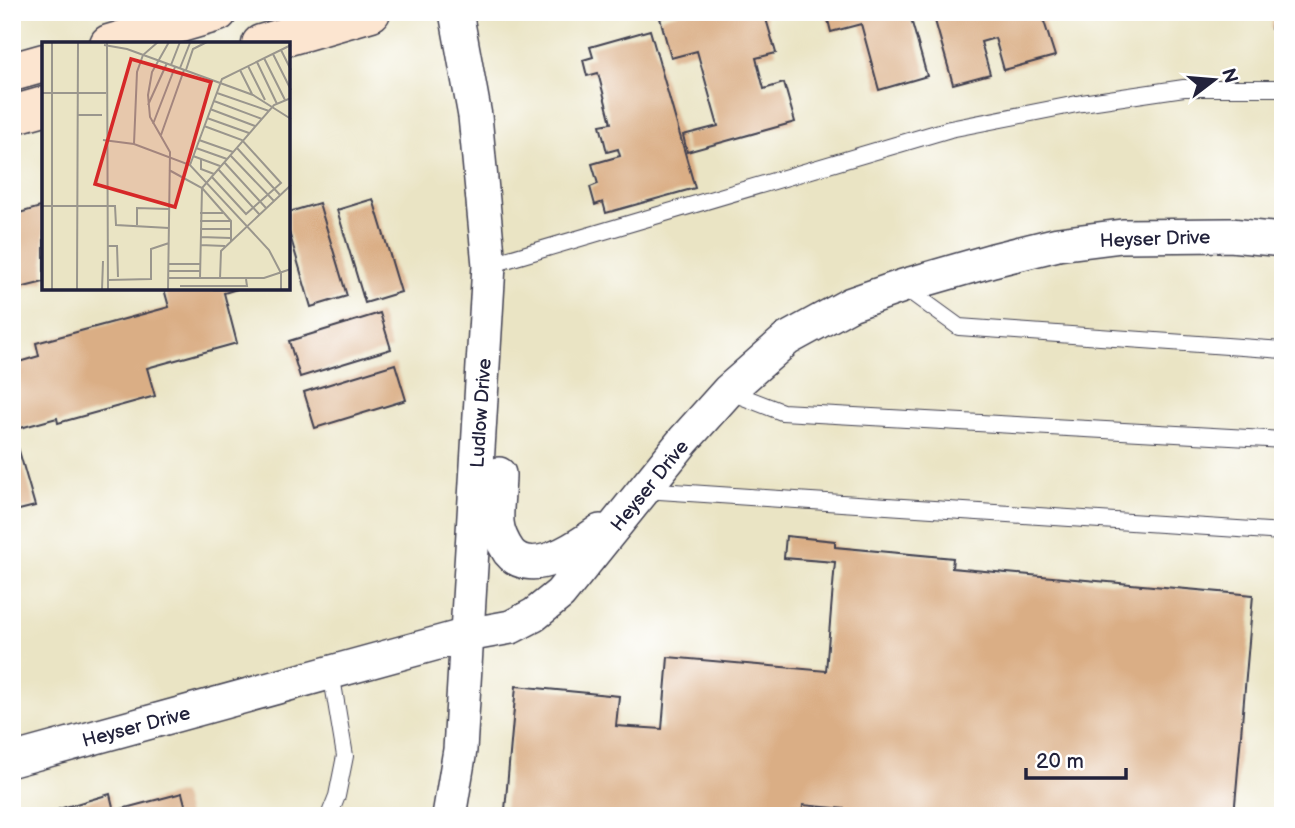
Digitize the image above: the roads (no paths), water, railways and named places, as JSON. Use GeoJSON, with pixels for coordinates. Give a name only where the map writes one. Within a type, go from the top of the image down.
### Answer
{"type":"FeatureCollection","features":[{"type":"Feature","properties":{"kind":"main road"},"geometry":{"type":"LineString","coordinates":[[116,42],[218,12]]}},
{"type":"Feature","properties":{"kind":"main road"},"geometry":{"type":"LineString","coordinates":[[268,42],[371,12]]}},
{"type":"Feature","properties":{"kind":"main road"},"geometry":{"type":"LineString","coordinates":[[12,72],[42,64]]}},
{"type":"Feature","properties":{"kind":"main road"},"geometry":{"type":"LineString","coordinates":[[12,115],[42,107]]}},
{"type":"Feature","properties":{"kind":"street","name":"Ludlow Drive"},"geometry":{"type":"LineString","coordinates":[[449,816],[460,750],[489,265],[475,116],[456,12]]}},
{"type":"Feature","properties":{"kind":"street","name":"Heyser Drive"},"geometry":{"type":"LineString","coordinates":[[12,760],[467,635],[511,627],[534,615],[560,594],[728,391],[787,340],[851,304],[903,286],[1058,244],[1122,236],[1230,235],[1283,240]]}},
{"type":"Feature","properties":{"kind":"street"},"geometry":{"type":"LineString","coordinates":[[481,408],[500,461],[497,523],[502,542],[514,557],[528,563],[572,551],[637,499]]}},
{"type":"Feature","properties":{"kind":"lane"},"geometry":{"type":"LineString","coordinates":[[489,265],[950,129],[1082,103],[1184,88],[1283,88]]}},
{"type":"Feature","properties":{"kind":"lane"},"geometry":{"type":"LineString","coordinates":[[903,286],[959,327],[1283,350]]}},
{"type":"Feature","properties":{"kind":"lane"},"geometry":{"type":"LineString","coordinates":[[728,391],[782,412],[1283,440]]}},
{"type":"Feature","properties":{"kind":"lane"},"geometry":{"type":"LineString","coordinates":[[637,499],[1283,532]]}},
{"type":"Feature","properties":{"kind":"lane"},"geometry":{"type":"LineString","coordinates":[[329,816],[337,796],[345,756],[331,672]]}}]}
